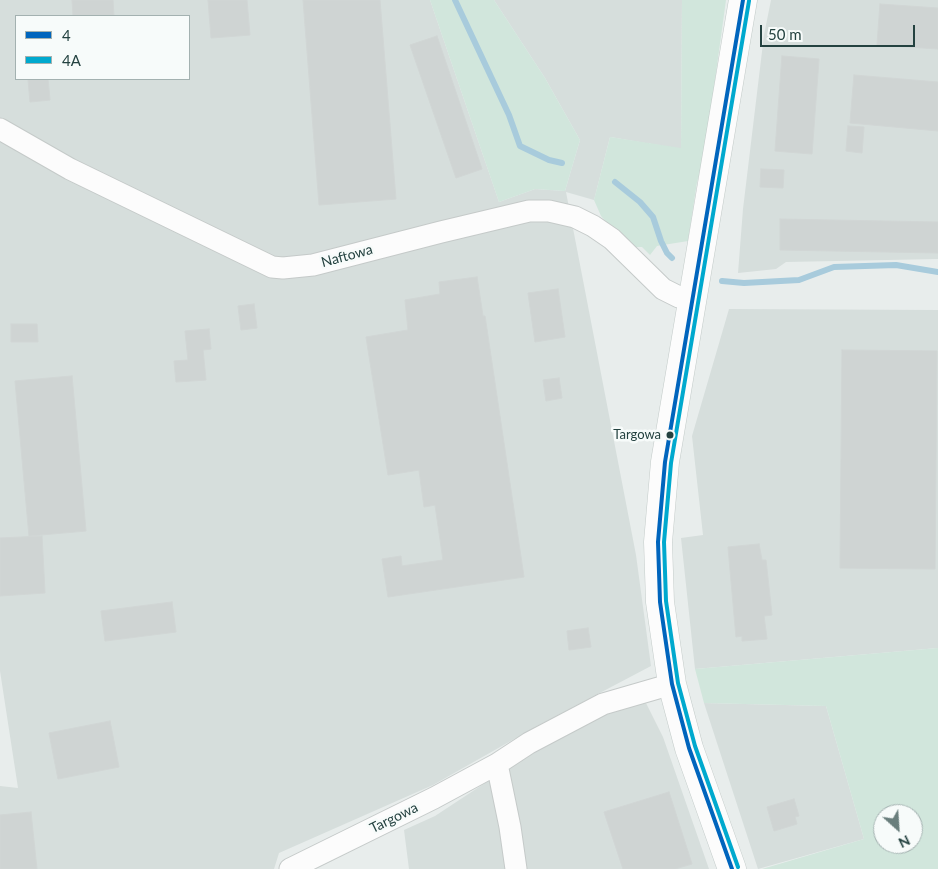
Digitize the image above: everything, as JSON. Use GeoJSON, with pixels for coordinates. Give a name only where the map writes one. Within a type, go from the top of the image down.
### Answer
{"type":"FeatureCollection","features":[{"type":"Feature","properties":{"kind":"street"},"geometry":{"type":"LineString","coordinates":[[732,869],[690,748],[672,684],[660,602],[659,519],[665,462],[694,300],[743,0]]}},
{"type":"Feature","properties":{"kind":"street","name":"Naftowa"},"geometry":{"type":"LineString","coordinates":[[0,129],[70,169],[272,267],[283,268],[313,265],[530,211],[549,211],[575,217],[603,232],[663,289],[679,297],[694,300]]}},
{"type":"Feature","properties":{"kind":"street","name":"Targowa"},"geometry":{"type":"LineString","coordinates":[[290,869],[497,764],[529,743],[603,704],[672,684]]}},
{"type":"Feature","properties":{"kind":"street"},"geometry":{"type":"LineString","coordinates":[[497,764],[510,827],[516,869]]}},
{"type":"Feature","properties":{"kind":"shaded area"},"geometry":{"type":"Polygon","coordinates":[[[0,0],[430,0],[499,202],[535,189],[565,191],[580,140],[545,78],[494,0],[682,0],[681,149],[610,137],[594,200],[566,192],[636,555],[651,666],[539,725],[433,785],[279,853],[274,869],[0,869],[0,786],[18,788],[0,671],[0,0]]]}},
{"type":"Feature","properties":{"kind":"shaded area"},"geometry":{"type":"Polygon","coordinates":[[[771,0],[938,0],[938,259],[786,262],[776,269],[738,273],[743,209],[764,35],[771,0]]]}},
{"type":"Feature","properties":{"kind":"shaded area"},"geometry":{"type":"Polygon","coordinates":[[[729,309],[938,310],[938,648],[695,669],[681,538],[703,535],[692,436],[729,309]]]}},
{"type":"Feature","properties":{"kind":"shaded area"},"geometry":{"type":"Polygon","coordinates":[[[646,703],[663,737],[709,869],[409,869],[404,830],[435,816],[520,760],[582,726],[595,715],[646,703]]]}},
{"type":"Feature","properties":{"kind":"shaded area"},"geometry":{"type":"Polygon","coordinates":[[[704,703],[826,706],[864,839],[758,869],[704,703]]]}},
{"type":"Feature","properties":{"kind":"green space"},"geometry":{"type":"Polygon","coordinates":[[[430,0],[494,0],[545,78],[580,140],[565,191],[535,189],[499,202],[430,0]]]}},
{"type":"Feature","properties":{"kind":"green space"},"geometry":{"type":"Polygon","coordinates":[[[682,0],[726,0],[704,160],[697,182],[688,241],[657,246],[650,255],[642,247],[634,247],[610,226],[601,216],[594,200],[610,137],[681,148],[682,0]]]}},
{"type":"Feature","properties":{"kind":"green space"},"geometry":{"type":"Polygon","coordinates":[[[938,648],[938,869],[762,869],[864,839],[826,706],[704,703],[695,669],[938,648]]]}},
{"type":"Feature","properties":{"kind":"building"},"geometry":{"type":"Polygon","coordinates":[[[72,0],[113,0],[114,15],[73,15],[72,0]]]}},
{"type":"Feature","properties":{"kind":"building"},"geometry":{"type":"Polygon","coordinates":[[[208,0],[247,0],[250,35],[211,38],[208,0]]]}},
{"type":"Feature","properties":{"kind":"building"},"geometry":{"type":"Polygon","coordinates":[[[303,0],[380,0],[396,199],[319,205],[303,0]]]}},
{"type":"Feature","properties":{"kind":"building"},"geometry":{"type":"Polygon","coordinates":[[[880,4],[938,8],[938,49],[877,45],[880,4]]]}},
{"type":"Feature","properties":{"kind":"building"},"geometry":{"type":"Polygon","coordinates":[[[437,36],[482,169],[456,178],[410,45],[437,36]]]}},
{"type":"Feature","properties":{"kind":"building"},"geometry":{"type":"Polygon","coordinates":[[[782,56],[819,59],[812,154],[775,151],[782,56]]]}},
{"type":"Feature","properties":{"kind":"building"},"geometry":{"type":"Polygon","coordinates":[[[854,75],[938,82],[938,131],[850,123],[854,75]]]}},
{"type":"Feature","properties":{"kind":"building"},"geometry":{"type":"Polygon","coordinates":[[[28,80],[48,80],[50,100],[30,102],[28,80]]]}},
{"type":"Feature","properties":{"kind":"building"},"geometry":{"type":"Polygon","coordinates":[[[848,126],[864,127],[862,153],[846,151],[848,126]]]}},
{"type":"Feature","properties":{"kind":"building"},"geometry":{"type":"Polygon","coordinates":[[[761,169],[784,170],[783,188],[760,187],[761,169]]]}},
{"type":"Feature","properties":{"kind":"building"},"geometry":{"type":"Polygon","coordinates":[[[780,219],[938,222],[938,253],[780,250],[780,219]]]}},
{"type":"Feature","properties":{"kind":"building"},"geometry":{"type":"Polygon","coordinates":[[[477,277],[483,316],[485,316],[524,577],[388,597],[382,559],[401,556],[402,566],[443,560],[435,505],[424,507],[419,470],[388,475],[366,337],[408,330],[405,300],[440,294],[439,282],[477,277]]]}},
{"type":"Feature","properties":{"kind":"building"},"geometry":{"type":"Polygon","coordinates":[[[558,289],[565,337],[535,342],[528,293],[558,289]]]}},
{"type":"Feature","properties":{"kind":"building"},"geometry":{"type":"Polygon","coordinates":[[[254,304],[257,328],[241,330],[238,306],[254,304]]]}},
{"type":"Feature","properties":{"kind":"building"},"geometry":{"type":"Polygon","coordinates":[[[11,324],[37,324],[38,342],[11,342],[11,324]]]}},
{"type":"Feature","properties":{"kind":"building"},"geometry":{"type":"Polygon","coordinates":[[[209,329],[211,349],[203,350],[206,380],[176,382],[174,361],[188,360],[185,331],[209,329]]]}},
{"type":"Feature","properties":{"kind":"building"},"geometry":{"type":"Polygon","coordinates":[[[842,350],[937,351],[935,569],[840,568],[842,350]]]}},
{"type":"Feature","properties":{"kind":"building"},"geometry":{"type":"Polygon","coordinates":[[[72,376],[86,531],[29,536],[15,381],[72,376]]]}},
{"type":"Feature","properties":{"kind":"building"},"geometry":{"type":"Polygon","coordinates":[[[559,378],[562,398],[546,401],[543,380],[559,378]]]}},
{"type":"Feature","properties":{"kind":"building"},"geometry":{"type":"Polygon","coordinates":[[[42,536],[45,593],[0,596],[0,538],[42,536]]]}},
{"type":"Feature","properties":{"kind":"building"},"geometry":{"type":"Polygon","coordinates":[[[759,544],[762,560],[766,560],[772,615],[764,616],[767,639],[742,641],[742,636],[736,637],[728,547],[759,544]]]}},
{"type":"Feature","properties":{"kind":"building"},"geometry":{"type":"Polygon","coordinates":[[[172,602],[176,632],[105,641],[101,611],[172,602]]]}},
{"type":"Feature","properties":{"kind":"building"},"geometry":{"type":"Polygon","coordinates":[[[588,628],[591,647],[569,650],[567,631],[588,628]]]}},
{"type":"Feature","properties":{"kind":"building"},"geometry":{"type":"Polygon","coordinates":[[[110,721],[119,767],[58,779],[49,733],[110,721]]]}},
{"type":"Feature","properties":{"kind":"building"},"geometry":{"type":"Polygon","coordinates":[[[669,792],[692,864],[675,869],[623,869],[604,812],[669,792]]]}},
{"type":"Feature","properties":{"kind":"building"},"geometry":{"type":"Polygon","coordinates":[[[794,799],[799,816],[795,817],[797,824],[774,831],[767,807],[794,799]]]}},
{"type":"Feature","properties":{"kind":"building"},"geometry":{"type":"Polygon","coordinates":[[[31,812],[37,869],[0,869],[0,815],[31,812]]]}},
{"type":"Feature","properties":{"kind":"waterway"},"geometry":{"type":"LineString","coordinates":[[455,0],[509,115],[520,146],[549,160],[562,163]]}},
{"type":"Feature","properties":{"kind":"waterway"},"geometry":{"type":"LineString","coordinates":[[615,182],[640,202],[653,217],[661,241],[672,258]]}},
{"type":"Feature","properties":{"kind":"waterway"},"geometry":{"type":"LineString","coordinates":[[722,281],[744,283],[799,280],[834,267],[896,265],[938,272]]}},
{"type":"Feature","properties":{"kind":"transit line","name":"4"},"geometry":{"type":"LineString","coordinates":[[732,869],[689,748],[672,684],[660,602],[658,542],[665,462],[743,0]]}},
{"type":"Feature","properties":{"kind":"transit line","name":"4A"},"geometry":{"type":"LineString","coordinates":[[738,867],[695,746],[678,683],[666,601],[664,542],[671,463],[749,1]]}},
{"type":"Feature","properties":{"kind":"place","name":"Targowa"},"geometry":{"type":"Point","coordinates":[670,435]}}]}
